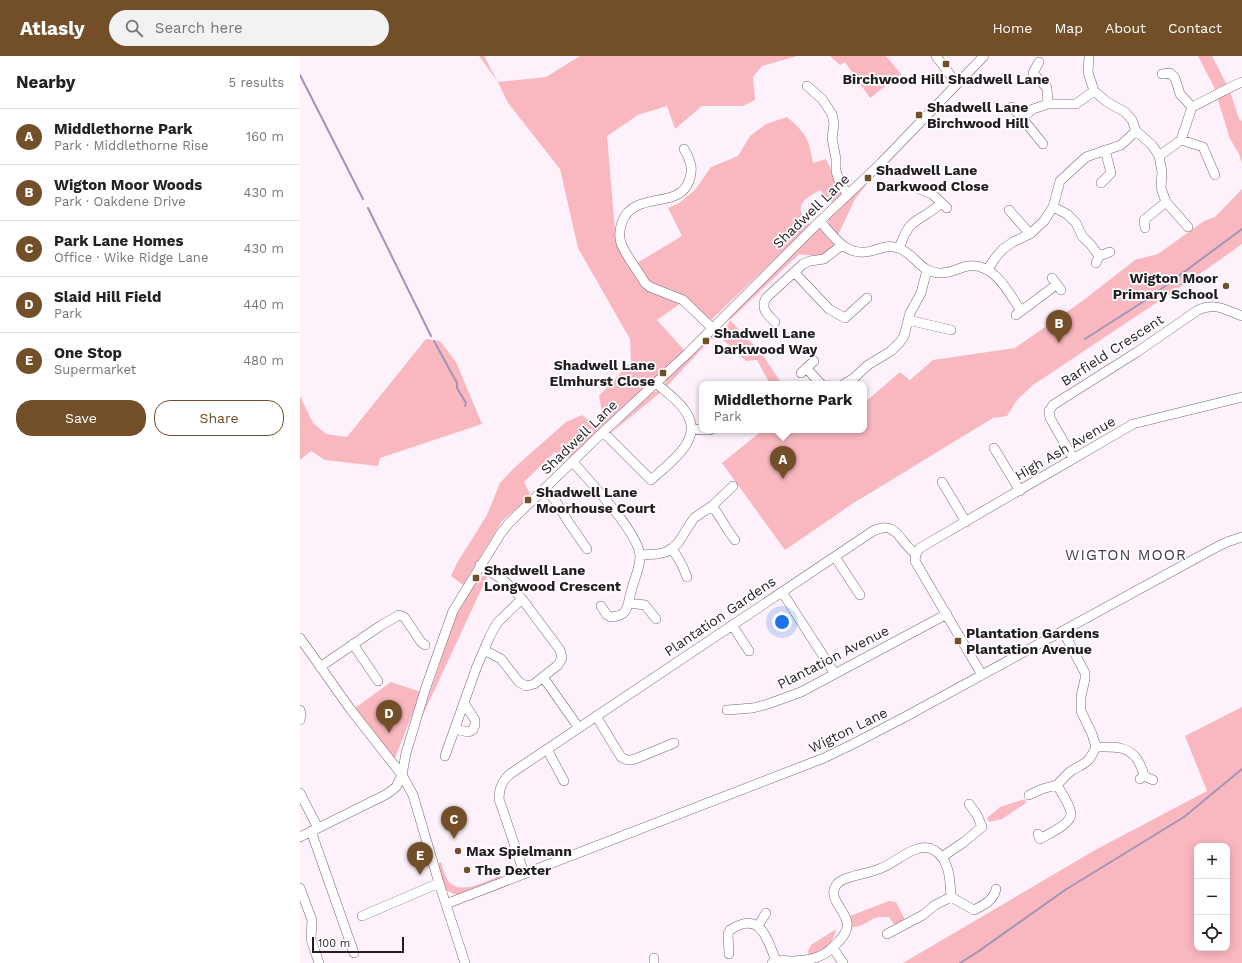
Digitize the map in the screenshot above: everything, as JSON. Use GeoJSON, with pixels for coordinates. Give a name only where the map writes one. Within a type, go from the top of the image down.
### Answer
{"type":"FeatureCollection","features":[{"type":"Feature","properties":{"kind":"street"},"geometry":{"type":"LineString","coordinates":[[936,56],[957,84]]}},
{"type":"Feature","properties":{"kind":"street","name":"Shadwell Lane"},"geometry":{"type":"LineString","coordinates":[[300,837],[387,794],[396,787],[402,776],[406,753],[426,687],[453,611],[501,533],[509,523],[603,432],[687,354],[820,221],[881,163],[984,56]]}},
{"type":"Feature","properties":{"kind":"street"},"geometry":{"type":"LineString","coordinates":[[1089,56],[1088,72],[1094,91],[1107,102],[1125,112],[1132,120],[1136,131],[1152,145],[1159,156],[1162,172],[1161,188],[1166,202],[1188,227]]}},
{"type":"Feature","properties":{"kind":"street"},"geometry":{"type":"LineString","coordinates":[[1039,62],[1030,74],[1047,88],[1048,104]]}},
{"type":"Feature","properties":{"kind":"street"},"geometry":{"type":"LineString","coordinates":[[1168,72],[1175,78],[1180,94],[1192,107]]}},
{"type":"Feature","properties":{"kind":"street"},"geometry":{"type":"LineString","coordinates":[[1159,156],[1181,140],[1192,107],[1215,96],[1225,89],[1242,82]]}},
{"type":"Feature","properties":{"kind":"street"},"geometry":{"type":"LineString","coordinates":[[807,86],[822,99],[832,114],[834,124],[832,138],[836,159],[836,171],[839,181],[848,195]]}},
{"type":"Feature","properties":{"kind":"street"},"geometry":{"type":"LineString","coordinates":[[1022,118],[1033,109],[1048,104],[1076,104],[1094,91]]}},
{"type":"Feature","properties":{"kind":"street"},"geometry":{"type":"LineString","coordinates":[[1012,107],[1043,144]]}},
{"type":"Feature","properties":{"kind":"street"},"geometry":{"type":"LineString","coordinates":[[988,269],[1003,249],[1013,242],[1030,234],[1044,221],[1053,207],[1060,181],[1086,157],[1121,145],[1136,131]]}},
{"type":"Feature","properties":{"kind":"street"},"geometry":{"type":"LineString","coordinates":[[1181,140],[1203,148],[1217,176]]}},
{"type":"Feature","properties":{"kind":"street"},"geometry":{"type":"LineString","coordinates":[[684,149],[691,165],[692,175],[688,184],[677,195],[670,198],[649,201],[630,209],[624,216],[621,224],[621,243],[645,282],[650,287],[683,300],[712,328]]}},
{"type":"Feature","properties":{"kind":"street"},"geometry":{"type":"LineString","coordinates":[[1101,183],[1115,176],[1105,150]]}},
{"type":"Feature","properties":{"kind":"street"},"geometry":{"type":"LineString","coordinates":[[899,248],[909,227],[913,223],[935,209],[944,206],[932,194],[915,187]]}},
{"type":"Feature","properties":{"kind":"street"},"geometry":{"type":"LineString","coordinates":[[1135,218],[1145,224],[1166,202]]}},
{"type":"Feature","properties":{"kind":"street"},"geometry":{"type":"LineString","coordinates":[[1053,207],[1067,214],[1076,224],[1082,236],[1091,245],[1098,259],[1110,252]]}},
{"type":"Feature","properties":{"kind":"street"},"geometry":{"type":"LineString","coordinates":[[1009,210],[1030,234]]}},
{"type":"Feature","properties":{"kind":"street"},"geometry":{"type":"LineString","coordinates":[[820,221],[842,245],[846,248],[859,252],[867,252],[887,246],[899,248],[910,254],[927,270],[940,274],[970,266],[978,266],[988,269],[1000,281],[1019,313],[1056,284]]}},
{"type":"Feature","properties":{"kind":"street"},"geometry":{"type":"LineString","coordinates":[[775,322],[764,308],[764,301],[768,296],[803,264],[824,259],[842,245]]}},
{"type":"Feature","properties":{"kind":"street"},"geometry":{"type":"LineString","coordinates":[[849,381],[868,365],[891,351],[900,342],[904,336],[910,313],[921,293],[927,270]]}},
{"type":"Feature","properties":{"kind":"street"},"geometry":{"type":"LineString","coordinates":[[794,272],[829,309],[845,318],[867,298]]}},
{"type":"Feature","properties":{"kind":"street","name":"Barfield Crescent"},"geometry":{"type":"LineString","coordinates":[[1073,458],[1050,418],[1049,411],[1053,405],[1138,352],[1206,306],[1216,306],[1242,316]]}},
{"type":"Feature","properties":{"kind":"street"},"geometry":{"type":"LineString","coordinates":[[908,320],[951,330]]}},
{"type":"Feature","properties":{"kind":"street"},"geometry":{"type":"LineString","coordinates":[[814,361],[803,370],[816,381]]}},
{"type":"Feature","properties":{"kind":"street"},"geometry":{"type":"LineString","coordinates":[[603,432],[651,480],[683,450],[688,443],[691,430],[689,418],[685,410],[656,383]]}},
{"type":"Feature","properties":{"kind":"street","name":"High Ash Avenue"},"geometry":{"type":"LineString","coordinates":[[916,554],[920,548],[1133,424],[1242,397]]}},
{"type":"Feature","properties":{"kind":"street"},"geometry":{"type":"LineString","coordinates":[[691,430],[699,430]]}},
{"type":"Feature","properties":{"kind":"street"},"geometry":{"type":"LineString","coordinates":[[994,448],[1020,490]]}},
{"type":"Feature","properties":{"kind":"street"},"geometry":{"type":"LineString","coordinates":[[573,462],[624,523],[634,539],[640,555],[639,569],[631,591],[628,608],[611,622],[601,606]]}},
{"type":"Feature","properties":{"kind":"street"},"geometry":{"type":"LineString","coordinates":[[942,482],[966,522]]}},
{"type":"Feature","properties":{"kind":"street"},"geometry":{"type":"LineString","coordinates":[[640,555],[658,554],[666,552],[672,548],[678,543],[694,518],[712,506],[733,486]]}},
{"type":"Feature","properties":{"kind":"street"},"geometry":{"type":"LineString","coordinates":[[545,489],[555,500],[587,548]]}},
{"type":"Feature","properties":{"kind":"street"},"geometry":{"type":"LineString","coordinates":[[712,506],[735,540]]}},
{"type":"Feature","properties":{"kind":"street","name":"Plantation Gardens"},"geometry":{"type":"LineString","coordinates":[[524,873],[499,799],[499,792],[504,779],[596,716],[881,527],[896,530],[909,548],[916,554],[915,561],[982,675]]}},
{"type":"Feature","properties":{"kind":"street","name":"Wigton Lane"},"geometry":{"type":"LineString","coordinates":[[446,904],[824,758],[982,675],[1213,549],[1242,537]]}},
{"type":"Feature","properties":{"kind":"street"},"geometry":{"type":"LineString","coordinates":[[672,548],[682,564],[687,577]]}},
{"type":"Feature","properties":{"kind":"street"},"geometry":{"type":"LineString","coordinates":[[835,557],[860,595]]}},
{"type":"Feature","properties":{"kind":"street"},"geometry":{"type":"LineString","coordinates":[[480,566],[503,580],[522,599],[560,650],[562,658],[558,665],[530,685],[519,682],[501,659],[484,650]]}},
{"type":"Feature","properties":{"kind":"street"},"geometry":{"type":"LineString","coordinates":[[782,592],[835,674]]}},
{"type":"Feature","properties":{"kind":"street"},"geometry":{"type":"LineString","coordinates":[[445,756],[484,650],[497,623],[522,599]]}},
{"type":"Feature","properties":{"kind":"street"},"geometry":{"type":"LineString","coordinates":[[629,603],[645,605],[656,619]]}},
{"type":"Feature","properties":{"kind":"street","name":"Plantation Avenue"},"geometry":{"type":"LineString","coordinates":[[727,710],[753,708],[801,692],[947,614]]}},
{"type":"Feature","properties":{"kind":"street"},"geometry":{"type":"LineString","coordinates":[[320,667],[380,626],[399,616],[405,618],[421,642],[425,645]]}},
{"type":"Feature","properties":{"kind":"street"},"geometry":{"type":"LineString","coordinates":[[732,626],[750,651]]}},
{"type":"Feature","properties":{"kind":"street"},"geometry":{"type":"LineString","coordinates":[[1028,795],[1057,785],[1070,772],[1084,764],[1091,757],[1096,747],[1092,734],[1081,711],[1081,696],[1085,673],[1063,631]]}},
{"type":"Feature","properties":{"kind":"street"},"geometry":{"type":"LineString","coordinates":[[300,638],[351,710],[402,776],[413,795],[464,963]]}},
{"type":"Feature","properties":{"kind":"street"},"geometry":{"type":"LineString","coordinates":[[354,644],[378,681]]}},
{"type":"Feature","properties":{"kind":"street"},"geometry":{"type":"LineString","coordinates":[[543,677],[579,728]]}},
{"type":"Feature","properties":{"kind":"street"},"geometry":{"type":"LineString","coordinates":[[455,729],[468,732],[472,730],[475,725],[475,720],[464,703]]}},
{"type":"Feature","properties":{"kind":"street"},"geometry":{"type":"LineString","coordinates":[[300,710],[300,720]]}},
{"type":"Feature","properties":{"kind":"street"},"geometry":{"type":"LineString","coordinates":[[596,716],[621,757],[628,760],[635,759],[674,742]]}},
{"type":"Feature","properties":{"kind":"street"},"geometry":{"type":"LineString","coordinates":[[1096,747],[1118,748],[1130,751],[1140,764],[1142,778],[1153,780]]}},
{"type":"Feature","properties":{"kind":"street"},"geometry":{"type":"LineString","coordinates":[[547,749],[564,781]]}},
{"type":"Feature","properties":{"kind":"street"},"geometry":{"type":"LineString","coordinates":[[387,757],[395,758],[406,753]]}},
{"type":"Feature","properties":{"kind":"street"},"geometry":{"type":"LineString","coordinates":[[1038,834],[1040,838],[1057,830],[1070,818],[1071,812],[1057,785]]}},
{"type":"Feature","properties":{"kind":"street"},"geometry":{"type":"LineString","coordinates":[[300,793],[315,830],[354,953]]}},
{"type":"Feature","properties":{"kind":"street"},"geometry":{"type":"LineString","coordinates":[[942,856],[964,842],[982,827],[978,815],[969,804]]}},
{"type":"Feature","properties":{"kind":"street"},"geometry":{"type":"LineString","coordinates":[[729,954],[728,934],[730,930],[746,924],[758,926],[766,935],[774,962],[782,960],[792,961],[811,959],[826,953],[833,948],[843,935],[848,923],[834,897],[836,885],[841,880],[871,873],[883,868],[913,850],[922,847],[929,847],[942,856],[948,871],[951,897]]}},
{"type":"Feature","properties":{"kind":"street"},"geometry":{"type":"LineString","coordinates":[[362,916],[439,883]]}},
{"type":"Feature","properties":{"kind":"street"},"geometry":{"type":"LineString","coordinates":[[300,888],[312,920],[311,939],[319,963]]}},
{"type":"Feature","properties":{"kind":"street"},"geometry":{"type":"LineString","coordinates":[[951,897],[974,910],[988,902],[995,895],[996,889]]}},
{"type":"Feature","properties":{"kind":"street"},"geometry":{"type":"LineString","coordinates":[[887,934],[951,897]]}},
{"type":"Feature","properties":{"kind":"street"},"geometry":{"type":"LineString","coordinates":[[758,926],[766,913]]}},
{"type":"Feature","properties":{"kind":"street"},"geometry":{"type":"LineString","coordinates":[[833,948],[843,963]]}},
{"type":"Feature","properties":{"kind":"shaded area"},"geometry":{"type":"Polygon","coordinates":[[[479,56],[484,56],[498,82],[479,56]]]}},
{"type":"Feature","properties":{"kind":"shaded area"},"geometry":{"type":"Polygon","coordinates":[[[580,56],[797,56],[762,66],[753,77],[755,100],[743,106],[702,106],[675,129],[667,106],[638,115],[607,136],[616,242],[643,287],[681,303],[657,320],[684,350],[570,458],[555,452],[524,482],[531,496],[502,521],[463,585],[451,576],[457,563],[487,515],[500,483],[514,468],[566,422],[582,415],[595,426],[603,417],[599,396],[631,362],[630,339],[578,248],[560,169],[508,103],[498,82],[546,77],[580,56]]]}},
{"type":"Feature","properties":{"kind":"shaded area"},"geometry":{"type":"Polygon","coordinates":[[[830,56],[886,56],[901,74],[870,98],[845,62],[840,65],[830,56]]]}},
{"type":"Feature","properties":{"kind":"shaded area"},"geometry":{"type":"Polygon","coordinates":[[[1198,56],[1212,56],[1230,91],[1239,119],[1242,121],[1242,164],[1239,154],[1230,139],[1214,87],[1198,56]]]}},
{"type":"Feature","properties":{"kind":"shaded area"},"geometry":{"type":"Polygon","coordinates":[[[787,117],[803,132],[806,137],[813,163],[826,159],[842,194],[832,203],[820,190],[808,197],[802,204],[801,208],[802,213],[810,225],[710,321],[685,296],[653,283],[647,279],[637,263],[682,236],[668,208],[679,203],[695,190],[711,167],[738,156],[750,136],[766,124],[787,117]]]}},
{"type":"Feature","properties":{"kind":"shaded area"},"geometry":{"type":"Polygon","coordinates":[[[873,176],[855,199],[838,235],[830,226],[828,219],[873,176]]]}},
{"type":"Feature","properties":{"kind":"shaded area"},"geometry":{"type":"Polygon","coordinates":[[[1242,189],[1242,244],[1033,385],[1017,400],[1007,416],[993,418],[852,504],[785,550],[722,463],[759,433],[867,433],[867,400],[900,372],[910,380],[933,360],[1015,348],[1081,302],[1135,260],[1158,254],[1204,221],[1215,217],[1242,189]]]}},
{"type":"Feature","properties":{"kind":"shaded area"},"geometry":{"type":"Polygon","coordinates":[[[822,229],[835,242],[829,251],[820,255],[799,254],[730,320],[728,317],[815,230],[822,229]]]}},
{"type":"Feature","properties":{"kind":"shaded area"},"geometry":{"type":"Polygon","coordinates":[[[730,320],[762,354],[780,381],[768,381],[757,360],[746,361],[721,338],[730,320]]]}},
{"type":"Feature","properties":{"kind":"shaded area"},"geometry":{"type":"Polygon","coordinates":[[[715,333],[716,334],[666,387],[665,383],[668,377],[715,333]]]}},
{"type":"Feature","properties":{"kind":"shaded area"},"geometry":{"type":"Polygon","coordinates":[[[426,339],[440,341],[456,362],[482,424],[380,458],[378,466],[325,460],[311,451],[300,460],[300,396],[313,423],[326,434],[347,437],[426,339]]]}},
{"type":"Feature","properties":{"kind":"shaded area"},"geometry":{"type":"Polygon","coordinates":[[[653,392],[661,392],[611,433],[653,392]]]}},
{"type":"Feature","properties":{"kind":"shaded area"},"geometry":{"type":"Polygon","coordinates":[[[488,575],[421,719],[459,607],[478,578],[488,575]]]}},
{"type":"Feature","properties":{"kind":"shaded area"},"geometry":{"type":"Polygon","coordinates":[[[391,682],[421,692],[395,758],[393,759],[355,708],[391,682]]]}},
{"type":"Feature","properties":{"kind":"shaded area"},"geometry":{"type":"Polygon","coordinates":[[[1242,707],[1242,963],[903,963],[1097,849],[1207,791],[1185,736],[1242,707]]]}},
{"type":"Feature","properties":{"kind":"shaded area"},"geometry":{"type":"Polygon","coordinates":[[[1025,799],[1026,803],[1002,819],[989,822],[987,818],[1000,807],[1025,799]]]}},
{"type":"Feature","properties":{"kind":"shaded area"},"geometry":{"type":"Polygon","coordinates":[[[441,862],[449,882],[454,886],[461,888],[475,886],[502,875],[500,879],[458,895],[446,890],[437,864],[441,862]]]}},
{"type":"Feature","properties":{"kind":"shaded area"},"geometry":{"type":"Polygon","coordinates":[[[889,901],[896,902],[905,920],[895,925],[889,917],[879,917],[862,925],[851,927],[852,922],[850,916],[889,901]]]}},
{"type":"Feature","properties":{"kind":"shaded area"},"geometry":{"type":"Polygon","coordinates":[[[836,929],[833,939],[827,947],[819,952],[809,955],[808,951],[811,945],[836,929]]]}},
{"type":"Feature","properties":{"kind":"waterway"},"geometry":{"type":"LineString","coordinates":[[300,75],[363,199]]}},
{"type":"Feature","properties":{"kind":"waterway"},"geometry":{"type":"LineString","coordinates":[[368,208],[431,336]]}},
{"type":"Feature","properties":{"kind":"waterway"},"geometry":{"type":"LineString","coordinates":[[1085,339],[1149,298],[1242,229]]}},
{"type":"Feature","properties":{"kind":"waterway"},"geometry":{"type":"LineString","coordinates":[[434,341],[457,383],[457,388],[466,403],[465,406]]}},
{"type":"Feature","properties":{"kind":"waterway"},"geometry":{"type":"LineString","coordinates":[[960,963],[1065,890],[1184,817],[1242,769]]}},
{"type":"Feature","properties":{"kind":"place","name":"Birchwood Hill Shadwell Lane"},"geometry":{"type":"Point","coordinates":[946,64]}},
{"type":"Feature","properties":{"kind":"place","name":"Shadwell Lane Birchwood Hill"},"geometry":{"type":"Point","coordinates":[919,115]}},
{"type":"Feature","properties":{"kind":"place","name":"Shadwell Lane Darkwood Close"},"geometry":{"type":"Point","coordinates":[868,178]}},
{"type":"Feature","properties":{"kind":"place","name":"Wigton Moor Primary School"},"geometry":{"type":"Point","coordinates":[1226,286]}},
{"type":"Feature","properties":{"kind":"place","name":"Shadwell Lane Darkwood Way"},"geometry":{"type":"Point","coordinates":[706,341]}},
{"type":"Feature","properties":{"kind":"place","name":"Wigton Moor Woods"},"geometry":{"type":"Point","coordinates":[1059,343]}},
{"type":"Feature","properties":{"kind":"place","name":"Shadwell Lane Elmhurst Close"},"geometry":{"type":"Point","coordinates":[663,373]}},
{"type":"Feature","properties":{"kind":"place","name":"Middlethorne Park"},"geometry":{"type":"Point","coordinates":[783,479]}},
{"type":"Feature","properties":{"kind":"place","name":"Shadwell Lane Moorhouse Court"},"geometry":{"type":"Point","coordinates":[528,500]}},
{"type":"Feature","properties":{"kind":"place","name":"Shadwell Lane Longwood Crescent"},"geometry":{"type":"Point","coordinates":[476,578]}},
{"type":"Feature","properties":{"kind":"place","name":"Plantation Gardens Plantation Avenue"},"geometry":{"type":"Point","coordinates":[958,641]}},
{"type":"Feature","properties":{"kind":"place","name":"Slaid Hill Field"},"geometry":{"type":"Point","coordinates":[389,733]}},
{"type":"Feature","properties":{"kind":"place","name":"Park Lane Homes"},"geometry":{"type":"Point","coordinates":[454,839]}},
{"type":"Feature","properties":{"kind":"place","name":"Max Spielmann"},"geometry":{"type":"Point","coordinates":[458,851]}},
{"type":"Feature","properties":{"kind":"place","name":"The Dexter"},"geometry":{"type":"Point","coordinates":[467,870]}},
{"type":"Feature","properties":{"kind":"place","name":"One Stop"},"geometry":{"type":"Point","coordinates":[420,875]}},
{"type":"Feature","properties":{"kind":"district","name":"WIGTON MOOR"},"geometry":{"type":"Point","coordinates":[1126,555]}}]}
